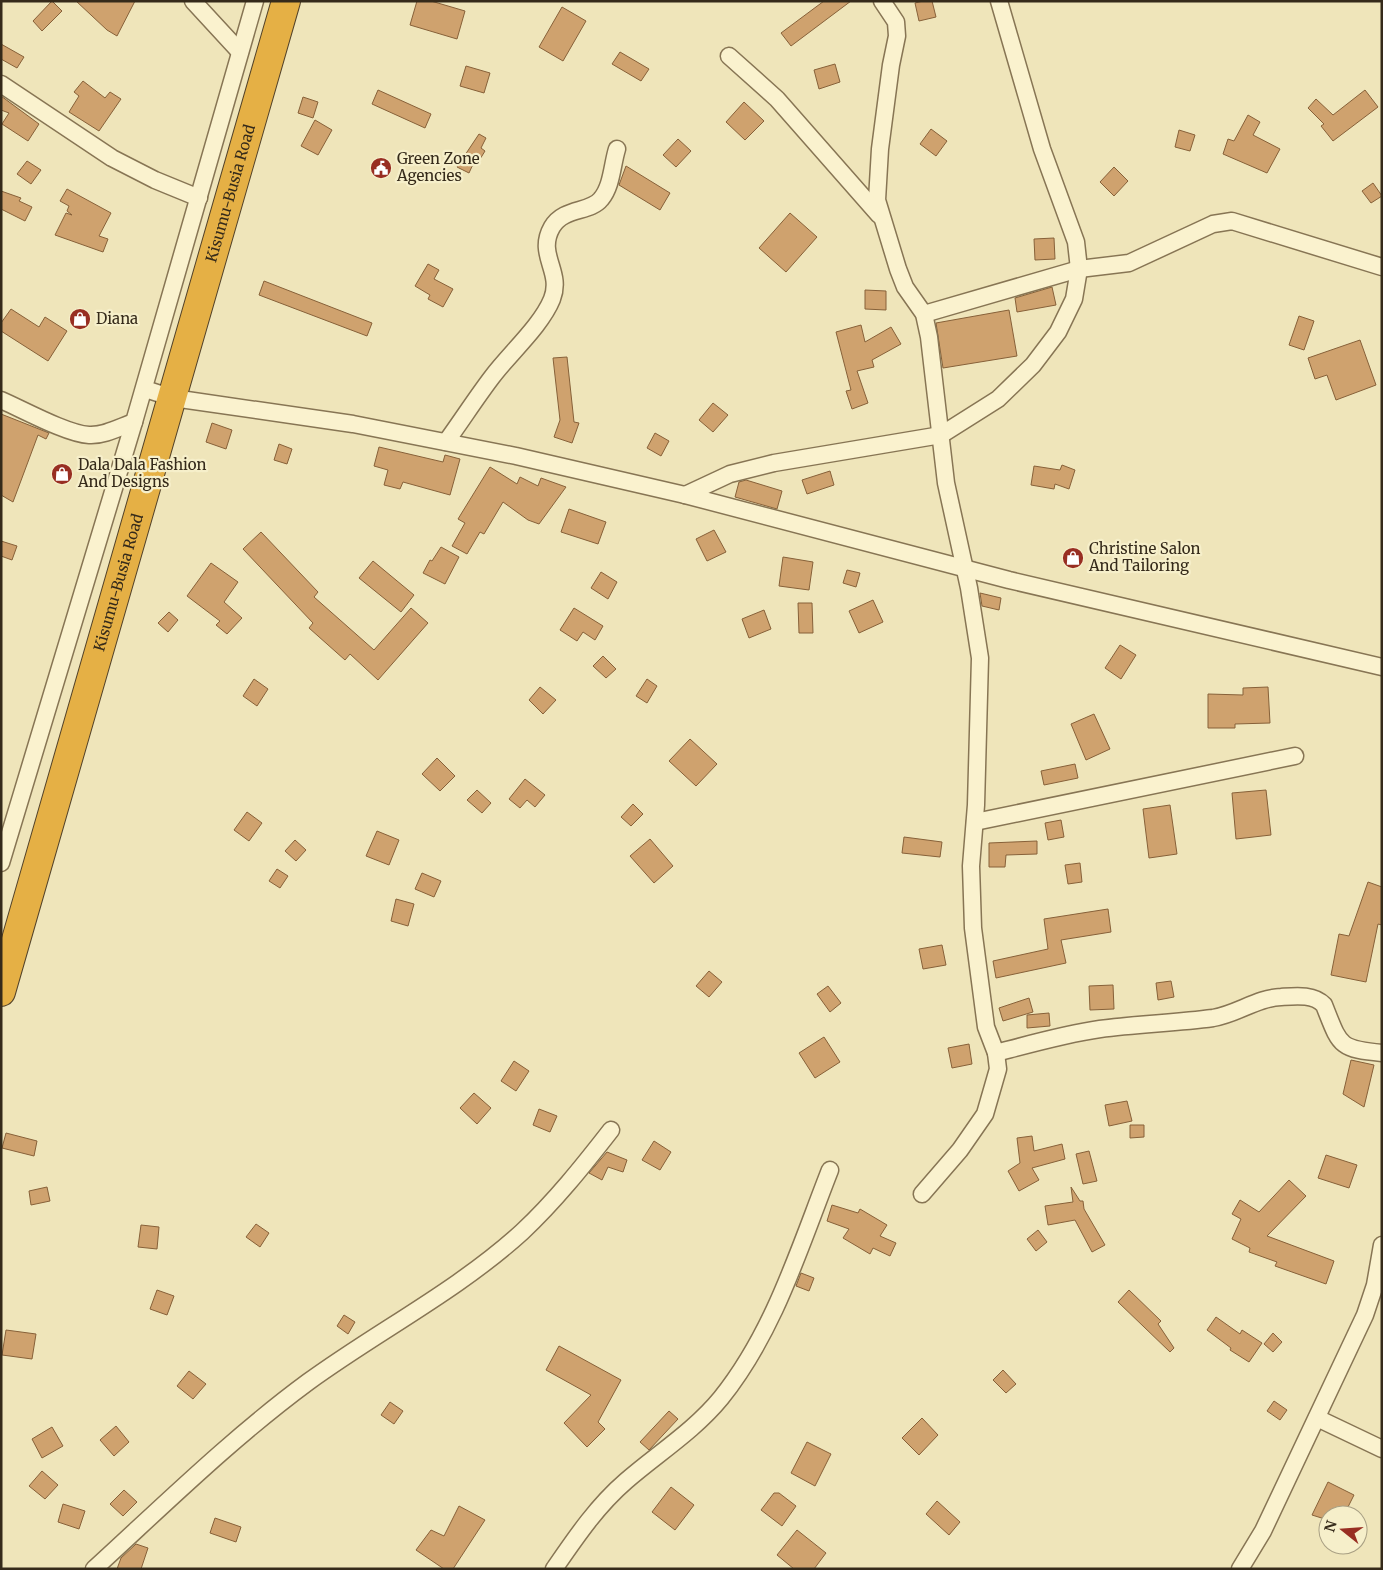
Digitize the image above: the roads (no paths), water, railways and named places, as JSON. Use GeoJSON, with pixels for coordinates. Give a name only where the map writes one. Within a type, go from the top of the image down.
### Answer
{"type":"FeatureCollection","features":[{"type":"Feature","properties":{"kind":"highway","name":"Kisumu-Busia Road"},"geometry":{"type":"LineString","coordinates":[[1,992],[286,1]]}},
{"type":"Feature","properties":{"kind":"street"},"geometry":{"type":"LineString","coordinates":[[193,1],[240,52]]}},
{"type":"Feature","properties":{"kind":"street"},"geometry":{"type":"LineString","coordinates":[[1,863],[145,389],[255,1]]}},
{"type":"Feature","properties":{"kind":"street"},"geometry":{"type":"LineString","coordinates":[[882,1],[896,22],[897,36],[891,64],[877,182],[881,217],[905,287],[924,314],[929,337],[946,483],[980,658],[975,822],[971,866],[973,928],[986,1027],[996,1053],[998,1069],[985,1114],[960,1150],[922,1194]]}},
{"type":"Feature","properties":{"kind":"street"},"geometry":{"type":"LineString","coordinates":[[685,495],[730,474],[774,463],[941,435],[998,399],[1033,365],[1058,332],[1074,299],[1079,269],[1076,242],[1042,149],[998,1]]}},
{"type":"Feature","properties":{"kind":"street"},"geometry":{"type":"LineString","coordinates":[[728,56],[777,99],[881,217]]}},
{"type":"Feature","properties":{"kind":"street"},"geometry":{"type":"LineString","coordinates":[[1,84],[112,158],[155,180],[199,198]]}},
{"type":"Feature","properties":{"kind":"street"},"geometry":{"type":"LineString","coordinates":[[446,442],[492,378],[547,310],[556,286],[554,273],[547,257],[546,242],[553,225],[574,210],[600,202],[606,192],[617,149]]}},
{"type":"Feature","properties":{"kind":"street"},"geometry":{"type":"LineString","coordinates":[[924,314],[1079,269],[1129,263],[1213,224],[1232,221],[1382,267]]}},
{"type":"Feature","properties":{"kind":"street"},"geometry":{"type":"LineString","coordinates":[[145,389],[173,398],[353,424],[516,456],[685,495],[964,568],[1382,667]]}},
{"type":"Feature","properties":{"kind":"street"},"geometry":{"type":"LineString","coordinates":[[1,400],[68,430],[88,435],[104,433],[134,422]]}},
{"type":"Feature","properties":{"kind":"street"},"geometry":{"type":"LineString","coordinates":[[975,822],[1295,756]]}},
{"type":"Feature","properties":{"kind":"street"},"geometry":{"type":"LineString","coordinates":[[996,1053],[1098,1029],[1213,1018],[1227,1015],[1258,1002],[1279,997],[1305,996],[1320,1000],[1342,1044],[1356,1051],[1382,1053]]}},
{"type":"Feature","properties":{"kind":"street"},"geometry":{"type":"LineString","coordinates":[[94,1569],[212,1460],[308,1383],[477,1268],[521,1232],[570,1183],[611,1130]]}},
{"type":"Feature","properties":{"kind":"street"},"geometry":{"type":"LineString","coordinates":[[554,1569],[586,1523],[609,1496],[627,1479],[661,1455],[719,1400],[747,1363],[773,1316],[830,1170]]}},
{"type":"Feature","properties":{"kind":"street"},"geometry":{"type":"LineString","coordinates":[[1240,1569],[1263,1531],[1365,1315],[1375,1285],[1382,1245]]}},
{"type":"Feature","properties":{"kind":"street"},"geometry":{"type":"LineString","coordinates":[[1317,1418],[1382,1449]]}},
{"type":"Feature","properties":{"kind":"place","name":"Green Zone Agencies"},"geometry":{"type":"Point","coordinates":[381,168]}},
{"type":"Feature","properties":{"kind":"place","name":"Diana"},"geometry":{"type":"Point","coordinates":[80,319]}},
{"type":"Feature","properties":{"kind":"place","name":"Dala Dala Fashion And Designs"},"geometry":{"type":"Point","coordinates":[62,474]}},
{"type":"Feature","properties":{"kind":"place","name":"Christine Salon And Tailoring"},"geometry":{"type":"Point","coordinates":[1073,558]}}]}
